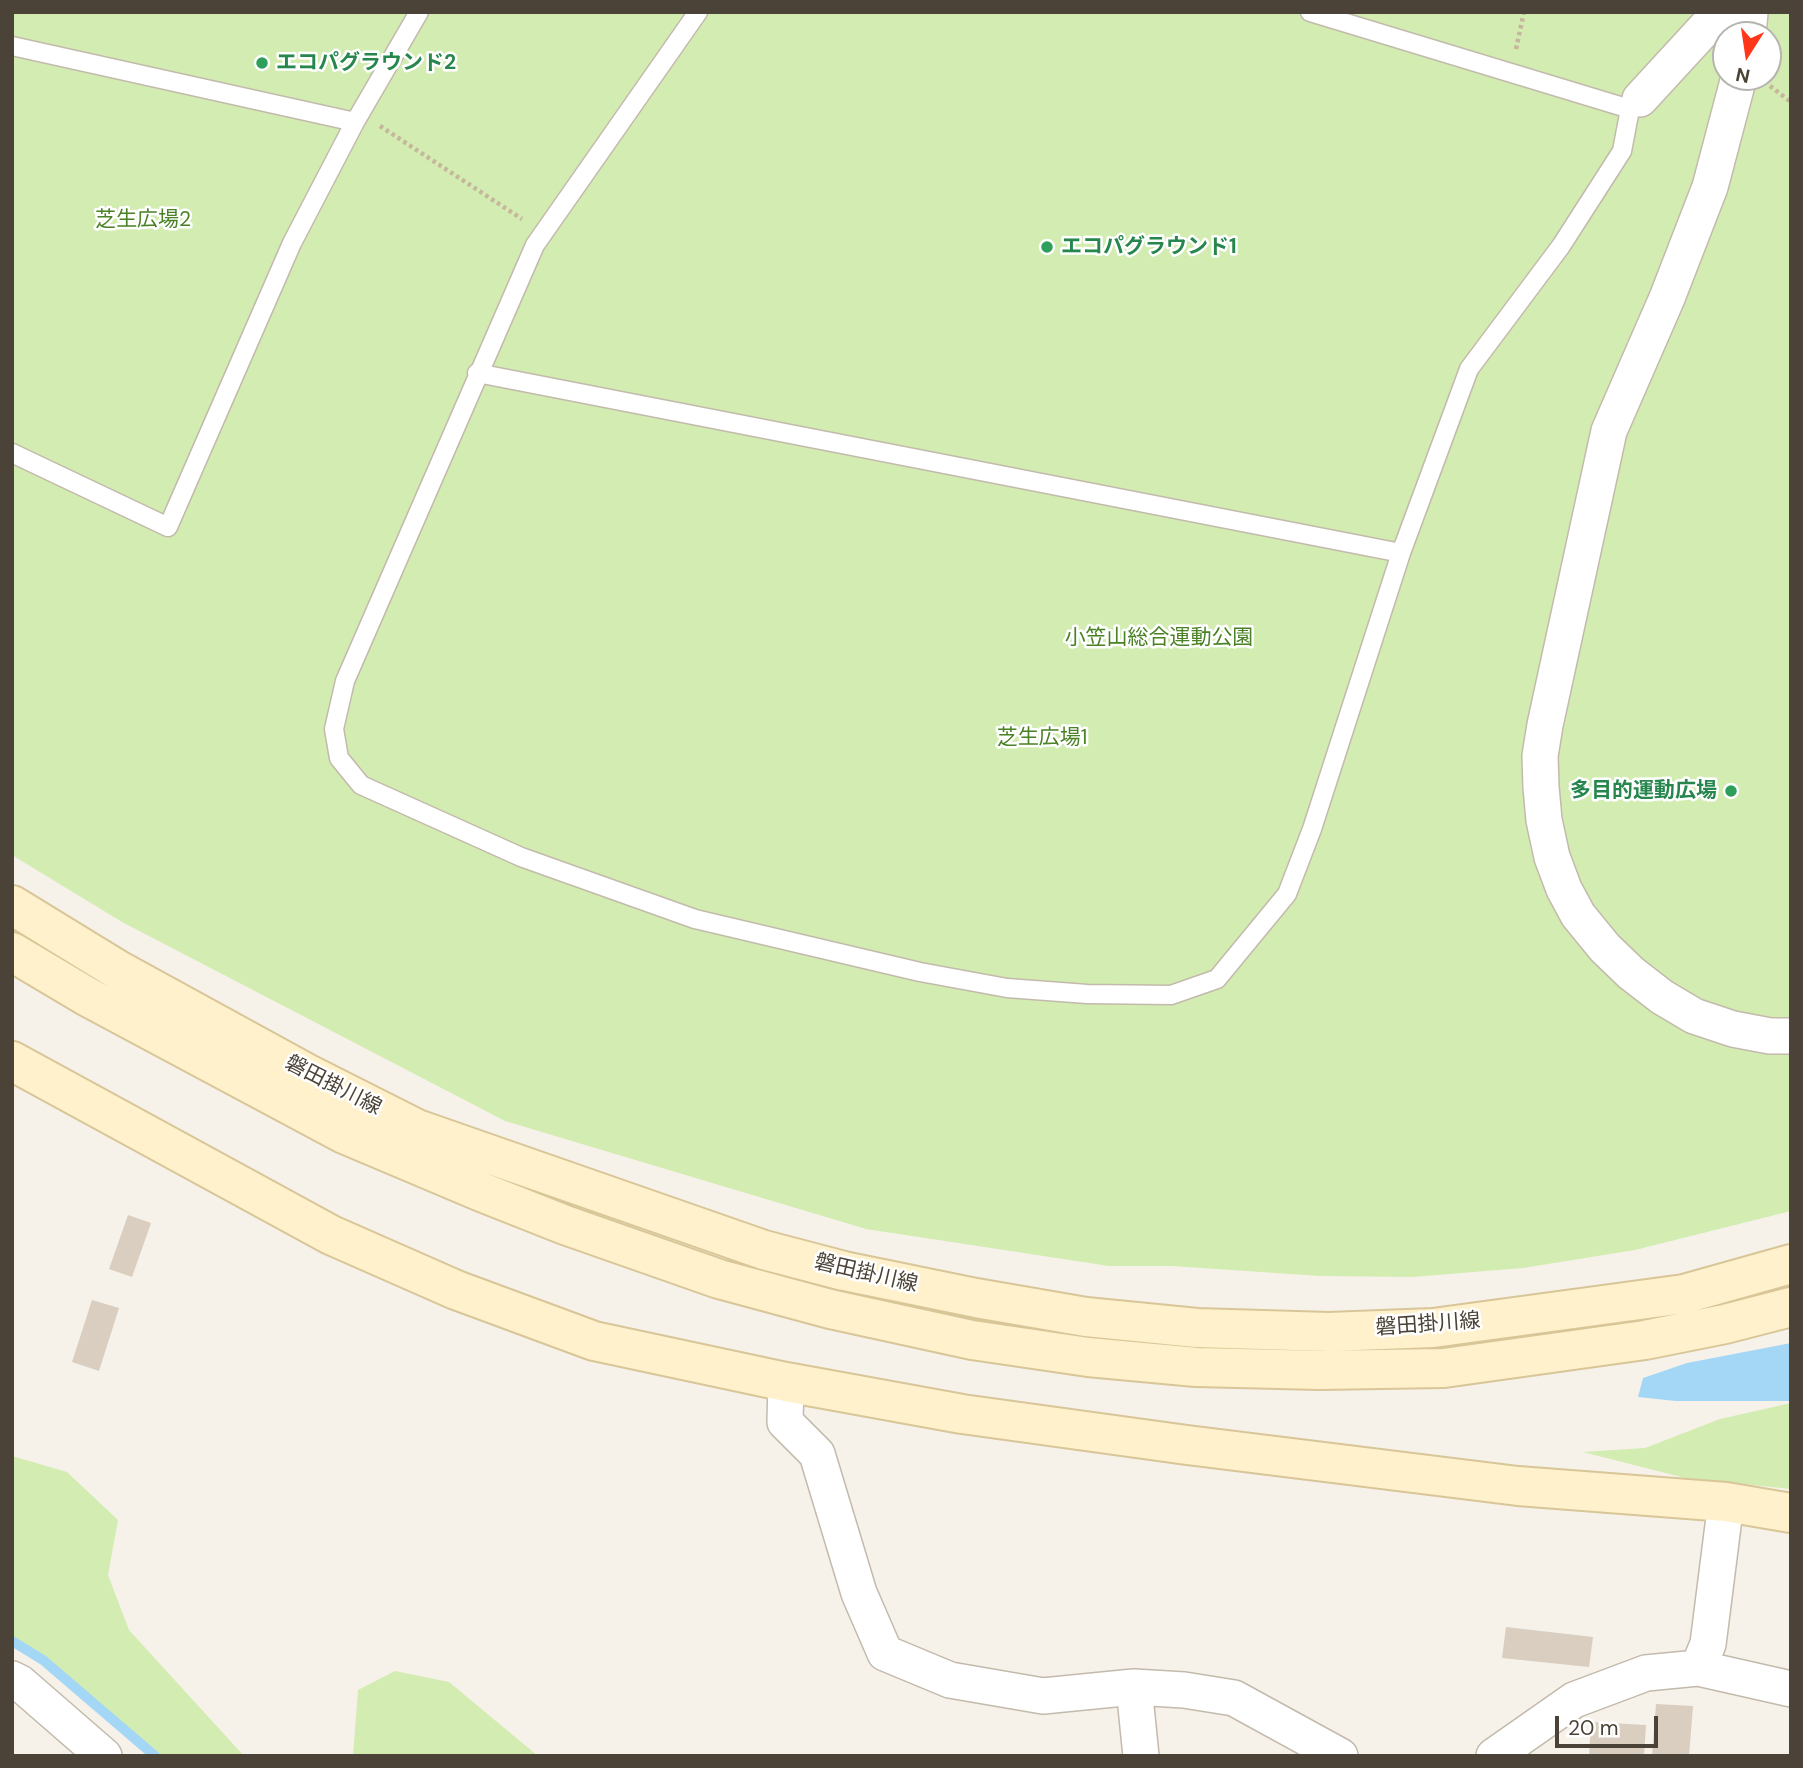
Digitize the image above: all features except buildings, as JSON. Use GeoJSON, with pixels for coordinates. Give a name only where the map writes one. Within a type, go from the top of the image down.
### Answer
{"type":"FeatureCollection","features":[{"type":"Feature","properties":{"kind":"main road","name":"磐田掛川線"},"geometry":{"type":"LineString","coordinates":[[12,905],[118,970],[306,1073],[417,1129],[764,1250],[844,1271],[963,1296],[1086,1317],[1197,1328],[1329,1332],[1433,1328],[1684,1294],[1791,1264]]}},
{"type":"Feature","properties":{"kind":"main road","name":"磐田掛川線"},"geometry":{"type":"LineString","coordinates":[[12,952],[86,996],[344,1134],[565,1226],[719,1279],[830,1309],[972,1340],[1088,1357],[1196,1367],[1320,1370],[1444,1368],[1645,1340],[1791,1307]]}},
{"type":"Feature","properties":{"kind":"main road"},"geometry":{"type":"LineString","coordinates":[[12,1060],[331,1235],[456,1290],[594,1341],[786,1382],[962,1414],[1518,1486],[1726,1502],[1791,1513]]}},
{"type":"Feature","properties":{"kind":"street"},"geometry":{"type":"LineString","coordinates":[[1640,99],[1720,12]]}},
{"type":"Feature","properties":{"kind":"street"},"geometry":{"type":"LineString","coordinates":[[1735,91],[1710,187],[1667,298],[1609,431],[1545,725],[1540,756],[1541,787],[1544,820],[1552,857],[1564,889],[1578,915],[1605,948],[1662,998],[1694,1016],[1733,1029],[1770,1036],[1791,1036]]}},
{"type":"Feature","properties":{"kind":"street"},"geometry":{"type":"LineString","coordinates":[[786,1382],[785,1422],[817,1454],[859,1593],[885,1653],[950,1680],[1043,1696],[1133,1687],[1184,1689],[1234,1698],[1340,1756]]}},
{"type":"Feature","properties":{"kind":"street"},"geometry":{"type":"LineString","coordinates":[[1698,1668],[1708,1644],[1726,1502]]}},
{"type":"Feature","properties":{"kind":"street"},"geometry":{"type":"LineString","coordinates":[[1494,1756],[1574,1700],[1646,1672],[1698,1668],[1791,1689]]}},
{"type":"Feature","properties":{"kind":"street"},"geometry":{"type":"LineString","coordinates":[[12,1679],[104,1756]]}},
{"type":"Feature","properties":{"kind":"street"},"geometry":{"type":"LineString","coordinates":[[1133,1687],[1141,1756]]}},
{"type":"Feature","properties":{"kind":"lane"},"geometry":{"type":"LineString","coordinates":[[12,453],[168,527],[275,279],[358,118],[419,12]]}},
{"type":"Feature","properties":{"kind":"lane"},"geometry":{"type":"LineString","coordinates":[[698,12],[535,245],[345,681],[334,729],[339,758],[362,785],[521,857],[695,919],[920,972],[1007,989],[1171,995],[1217,979],[1287,894],[1312,830],[1401,553],[1469,369],[1561,246],[1622,151],[1630,109],[1310,12]]}},
{"type":"Feature","properties":{"kind":"lane"},"geometry":{"type":"LineString","coordinates":[[12,46],[358,118]]}},
{"type":"Feature","properties":{"kind":"lane"},"geometry":{"type":"LineString","coordinates":[[477,373],[1401,553]]}},
{"type":"Feature","properties":{"kind":"path"},"geometry":{"type":"LineString","coordinates":[[1516,53],[1524,12]]}},
{"type":"Feature","properties":{"kind":"path"},"geometry":{"type":"LineString","coordinates":[[358,118],[544,232]]}},
{"type":"Feature","properties":{"kind":"green space","name":"小笠山総合運動公園"},"geometry":{"type":"Polygon","coordinates":[[[12,12],[1791,12],[1791,1211],[1635,1250],[1523,1268],[1412,1277],[1320,1276],[1172,1266],[1109,1266],[866,1229],[505,1121],[122,922],[12,855],[12,12]]]}},
{"type":"Feature","properties":{"kind":"green space"},"geometry":{"type":"Polygon","coordinates":[[[1791,1403],[1791,1489],[1685,1478],[1583,1452],[1645,1448],[1720,1419],[1791,1403]]]}},
{"type":"Feature","properties":{"kind":"green space"},"geometry":{"type":"Polygon","coordinates":[[[12,1456],[67,1472],[118,1520],[108,1575],[129,1630],[244,1756],[154,1756],[27,1651],[12,1646],[12,1456]]]}},
{"type":"Feature","properties":{"kind":"green space"},"geometry":{"type":"Polygon","coordinates":[[[395,1671],[449,1682],[538,1756],[353,1756],[358,1690],[395,1671]]]}},
{"type":"Feature","properties":{"kind":"water"},"geometry":{"type":"Polygon","coordinates":[[[1791,1343],[1791,1401],[1676,1401],[1638,1397],[1643,1378],[1687,1363],[1791,1343]]]}},
{"type":"Feature","properties":{"kind":"waterway"},"geometry":{"type":"LineString","coordinates":[[12,1641],[43,1660],[155,1756]]}},
{"type":"Feature","properties":{"kind":"place","name":"エコパグラウンド2"},"geometry":{"type":"Point","coordinates":[262,63]}},
{"type":"Feature","properties":{"kind":"place","name":"エコパグラウンド1"},"geometry":{"type":"Point","coordinates":[1047,247]}},
{"type":"Feature","properties":{"kind":"place","name":"多目的運動広場"},"geometry":{"type":"Point","coordinates":[1731,791]}},
{"type":"Feature","properties":{"kind":"park label","name":"芝生広場2"},"geometry":{"type":"Point","coordinates":[143,220]}},
{"type":"Feature","properties":{"kind":"park label","name":"芝生広場1"},"geometry":{"type":"Point","coordinates":[1042,738]}}]}
